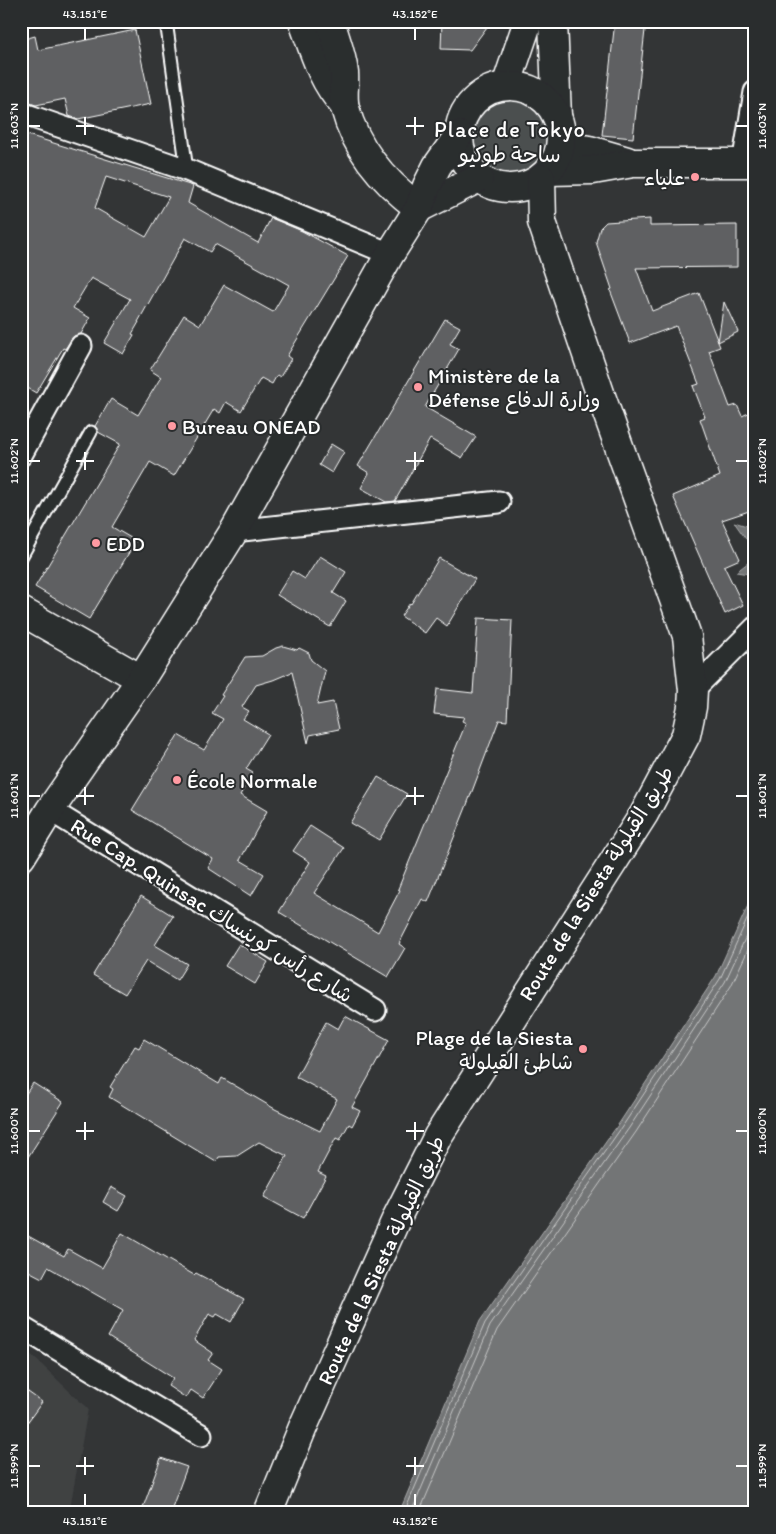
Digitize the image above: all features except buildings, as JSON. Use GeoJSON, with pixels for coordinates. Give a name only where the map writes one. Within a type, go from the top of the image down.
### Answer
{"type":"FeatureCollection","features":[{"type":"Feature","properties":{"kind":"main road"},"geometry":{"type":"LineString","coordinates":[[303,21],[321,72],[335,95],[344,105]]}},
{"type":"Feature","properties":{"kind":"main road"},"geometry":{"type":"LineString","coordinates":[[330,21],[340,54],[343,71],[344,105],[351,126],[373,165],[386,181],[419,208]]}},
{"type":"Feature","properties":{"kind":"main road"},"geometry":{"type":"LineString","coordinates":[[506,86],[528,21]]}},
{"type":"Feature","properties":{"kind":"main road"},"geometry":{"type":"LineString","coordinates":[[553,21],[557,118]]}},
{"type":"Feature","properties":{"kind":"main road"},"geometry":{"type":"LineString","coordinates":[[536,179],[557,159],[561,145],[561,131],[557,118],[549,104],[537,94],[522,88],[506,86],[492,90],[479,97],[468,107],[462,121],[459,135],[461,151],[468,166],[479,178],[492,185],[506,188],[536,179],[633,163],[749,164]]}},
{"type":"Feature","properties":{"kind":"main road"},"geometry":{"type":"LineString","coordinates":[[21,856],[50,810],[141,679],[234,531],[390,254],[419,208],[437,166],[459,135]]}},
{"type":"Feature","properties":{"kind":"main road"},"geometry":{"type":"LineString","coordinates":[[561,145],[589,150],[633,163]]}},
{"type":"Feature","properties":{"kind":"main road"},"geometry":{"type":"LineString","coordinates":[[419,208],[479,178]]}},
{"type":"Feature","properties":{"kind":"main road","name":"Route de la Siesta طريق القيلولة"},"geometry":{"type":"LineString","coordinates":[[268,1513],[303,1427],[398,1215],[438,1136],[644,814],[686,735],[692,707],[693,690],[687,636],[601,396],[542,222],[536,179]]}},
{"type":"Feature","properties":{"kind":"main road"},"geometry":{"type":"LineString","coordinates":[[21,611],[141,679]]}},
{"type":"Feature","properties":{"kind":"street"},"geometry":{"type":"LineString","coordinates":[[749,164],[755,92]]}},
{"type":"Feature","properties":{"kind":"street"},"geometry":{"type":"LineString","coordinates":[[21,112],[187,170],[390,254]]}},
{"type":"Feature","properties":{"kind":"street"},"geometry":{"type":"LineString","coordinates":[[21,455],[81,346]]}},
{"type":"Feature","properties":{"kind":"street"},"geometry":{"type":"LineString","coordinates":[[234,531],[499,502]]}},
{"type":"Feature","properties":{"kind":"street"},"geometry":{"type":"LineString","coordinates":[[693,690],[755,628]]}},
{"type":"Feature","properties":{"kind":"street","name":"Rue Cap. Quinsac شارع رأس كوينساك"},"geometry":{"type":"LineString","coordinates":[[50,810],[375,1010]]}},
{"type":"Feature","properties":{"kind":"street"},"geometry":{"type":"LineString","coordinates":[[21,1326],[201,1435]]}},
{"type":"Feature","properties":{"kind":"lane"},"geometry":{"type":"LineString","coordinates":[[166,21],[187,170]]}},
{"type":"Feature","properties":{"kind":"lane"},"geometry":{"type":"LineString","coordinates":[[21,557],[91,432]]}},
{"type":"Feature","properties":{"kind":"shaded area","name":"Place de Tokyo ساحة طوكيو"},"geometry":{"type":"Polygon","coordinates":[[[509,96],[532,103],[544,115],[551,138],[544,161],[532,173],[509,180],[486,173],[474,161],[467,138],[474,115],[486,103],[509,96]]]}},
{"type":"Feature","properties":{"kind":"shaded area"},"geometry":{"type":"Polygon","coordinates":[[[21,1345],[88,1409],[69,1513],[21,1513],[21,1345]]]}},
{"type":"Feature","properties":{"kind":"water"},"geometry":{"type":"Polygon","coordinates":[[[734,522],[755,527],[755,546],[746,539],[734,522]]]}},
{"type":"Feature","properties":{"kind":"water"},"geometry":{"type":"Polygon","coordinates":[[[755,554],[755,575],[736,572],[753,559],[755,554]]]}},
{"type":"Feature","properties":{"kind":"water"},"geometry":{"type":"Polygon","coordinates":[[[755,890],[755,1513],[399,1513],[480,1321],[620,1122],[716,976],[755,890]]]}},
{"type":"Feature","properties":{"kind":"place","name":"علياء"},"geometry":{"type":"Point","coordinates":[695,177]}},
{"type":"Feature","properties":{"kind":"place","name":"Ministère de la Défense وزارة الدفاع"},"geometry":{"type":"Point","coordinates":[418,387]}},
{"type":"Feature","properties":{"kind":"place","name":"Bureau ONEAD"},"geometry":{"type":"Point","coordinates":[172,426]}},
{"type":"Feature","properties":{"kind":"place","name":"EDD"},"geometry":{"type":"Point","coordinates":[96,543]}},
{"type":"Feature","properties":{"kind":"place","name":"École Normale"},"geometry":{"type":"Point","coordinates":[177,780]}},
{"type":"Feature","properties":{"kind":"place","name":"Plage de la Siesta شاطئ القيلولة"},"geometry":{"type":"Point","coordinates":[583,1049]}},
{"type":"Feature","properties":{"kind":"district","name":"Place de Tokyo ساحة طوكيو"},"geometry":{"type":"Point","coordinates":[510,142]}}]}
